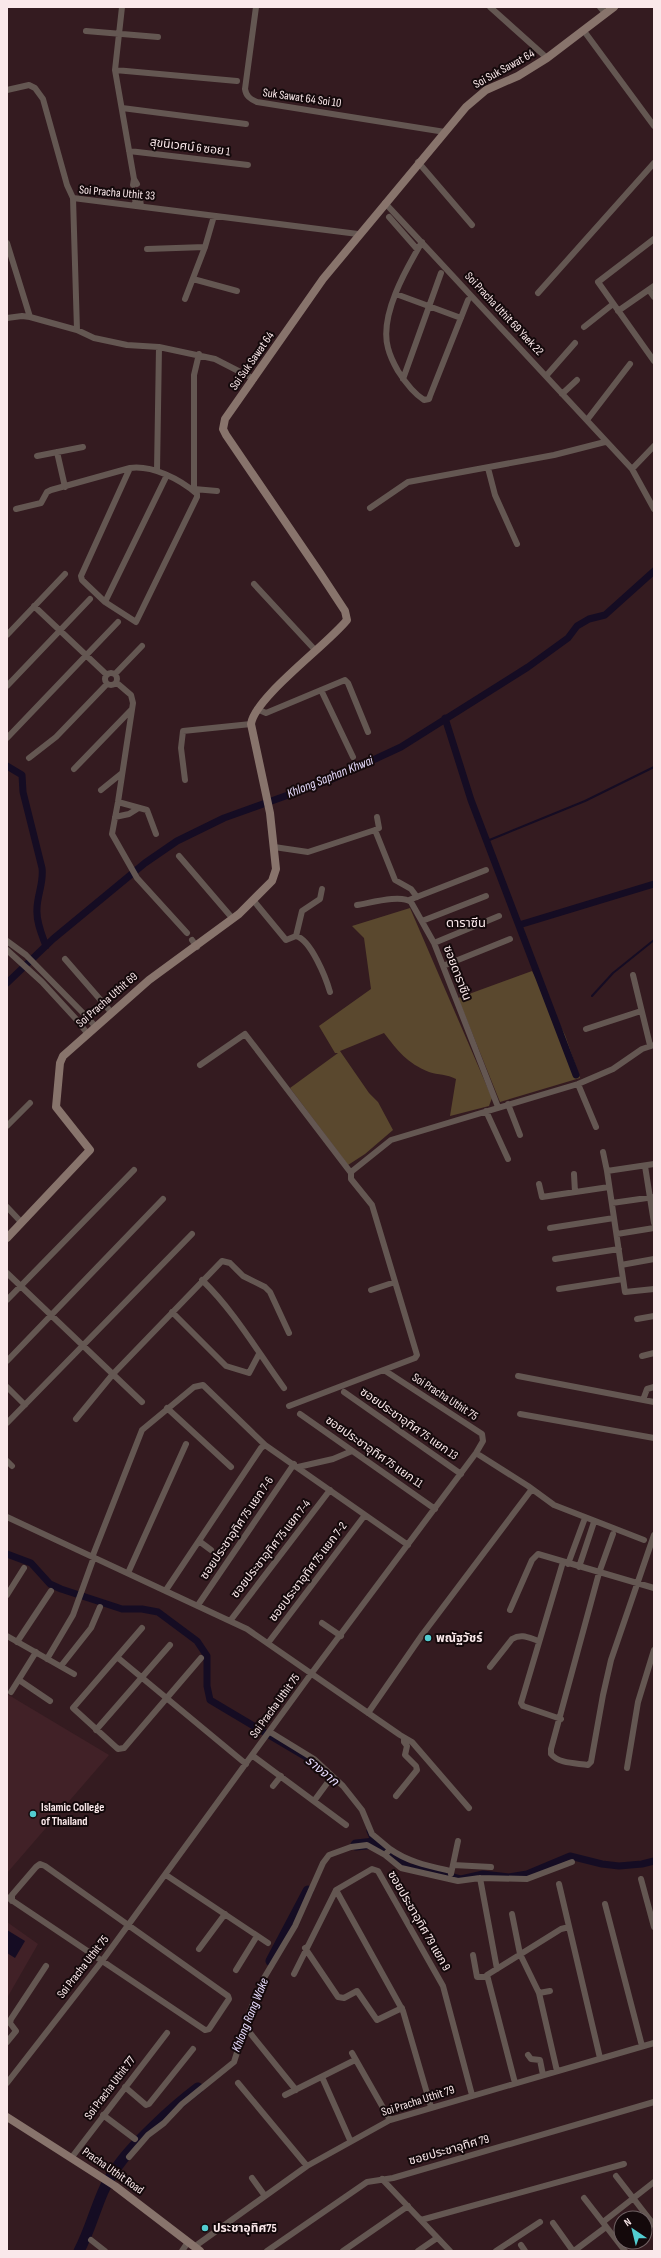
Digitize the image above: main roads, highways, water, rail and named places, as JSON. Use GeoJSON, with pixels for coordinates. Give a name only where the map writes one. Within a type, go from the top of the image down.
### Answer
{"type":"FeatureCollection","features":[{"type":"Feature","properties":{"kind":"waterway","name":"Khlong Saphan Khwai"},"geometry":{"type":"LineString","coordinates":[[7,983],[53,939],[145,863],[177,841],[224,818],[330,780],[401,747],[528,667],[568,638],[577,626],[589,619],[605,615],[654,571]]}},
{"type":"Feature","properties":{"kind":"waterway"},"geometry":{"type":"LineString","coordinates":[[445,718],[471,800],[576,1075]]}},
{"type":"Feature","properties":{"kind":"waterway"},"geometry":{"type":"LineString","coordinates":[[7,766],[22,775],[23,792],[42,868],[42,879],[37,904],[37,919],[46,946]]}},
{"type":"Feature","properties":{"kind":"waterway"},"geometry":{"type":"LineString","coordinates":[[487,841],[585,801],[654,767]]}},
{"type":"Feature","properties":{"kind":"waterway"},"geometry":{"type":"LineString","coordinates":[[519,925],[654,884]]}},
{"type":"Feature","properties":{"kind":"waterway"},"geometry":{"type":"LineString","coordinates":[[592,996],[613,973],[654,940]]}},
{"type":"Feature","properties":{"kind":"waterway","name":"รางจาก"},"geometry":{"type":"LineString","coordinates":[[7,1554],[31,1563],[50,1584],[61,1589],[122,1609],[142,1609],[158,1612],[197,1641],[207,1656],[207,1686],[210,1700],[306,1757]]}},
{"type":"Feature","properties":{"kind":"waterway","name":"รางจาก"},"geometry":{"type":"LineString","coordinates":[[370,1831],[375,1843],[409,1867],[433,1871],[461,1879],[483,1874],[509,1877],[527,1874],[570,1856],[602,1864],[619,1866],[642,1864],[654,1861]]}},
{"type":"Feature","properties":{"kind":"waterway","name":"Khlong Rang Wake"},"geometry":{"type":"LineString","coordinates":[[356,1845],[375,1843]]}},
{"type":"Feature","properties":{"kind":"waterway","name":"Khlong Rang Wake"},"geometry":{"type":"LineString","coordinates":[[271,1961],[308,1891]]}},
{"type":"Feature","properties":{"kind":"waterway","name":"Khlong Rang Wake"},"geometry":{"type":"LineString","coordinates":[[79,2251],[104,2189],[122,2160],[154,2126],[198,2088]]}},
{"type":"Feature","properties":{"kind":"place","name":"พณัฐวัชร์"},"geometry":{"type":"Point","coordinates":[428,1638]}},
{"type":"Feature","properties":{"kind":"place","name":"Islamic College of Thailand"},"geometry":{"type":"Point","coordinates":[33,1814]}},
{"type":"Feature","properties":{"kind":"place","name":"ประชาอุทิศ75"},"geometry":{"type":"Point","coordinates":[205,2228]}},
{"type":"Feature","properties":{"kind":"district","name":"ดาราซีน"},"geometry":{"type":"Point","coordinates":[466,923]}}]}
